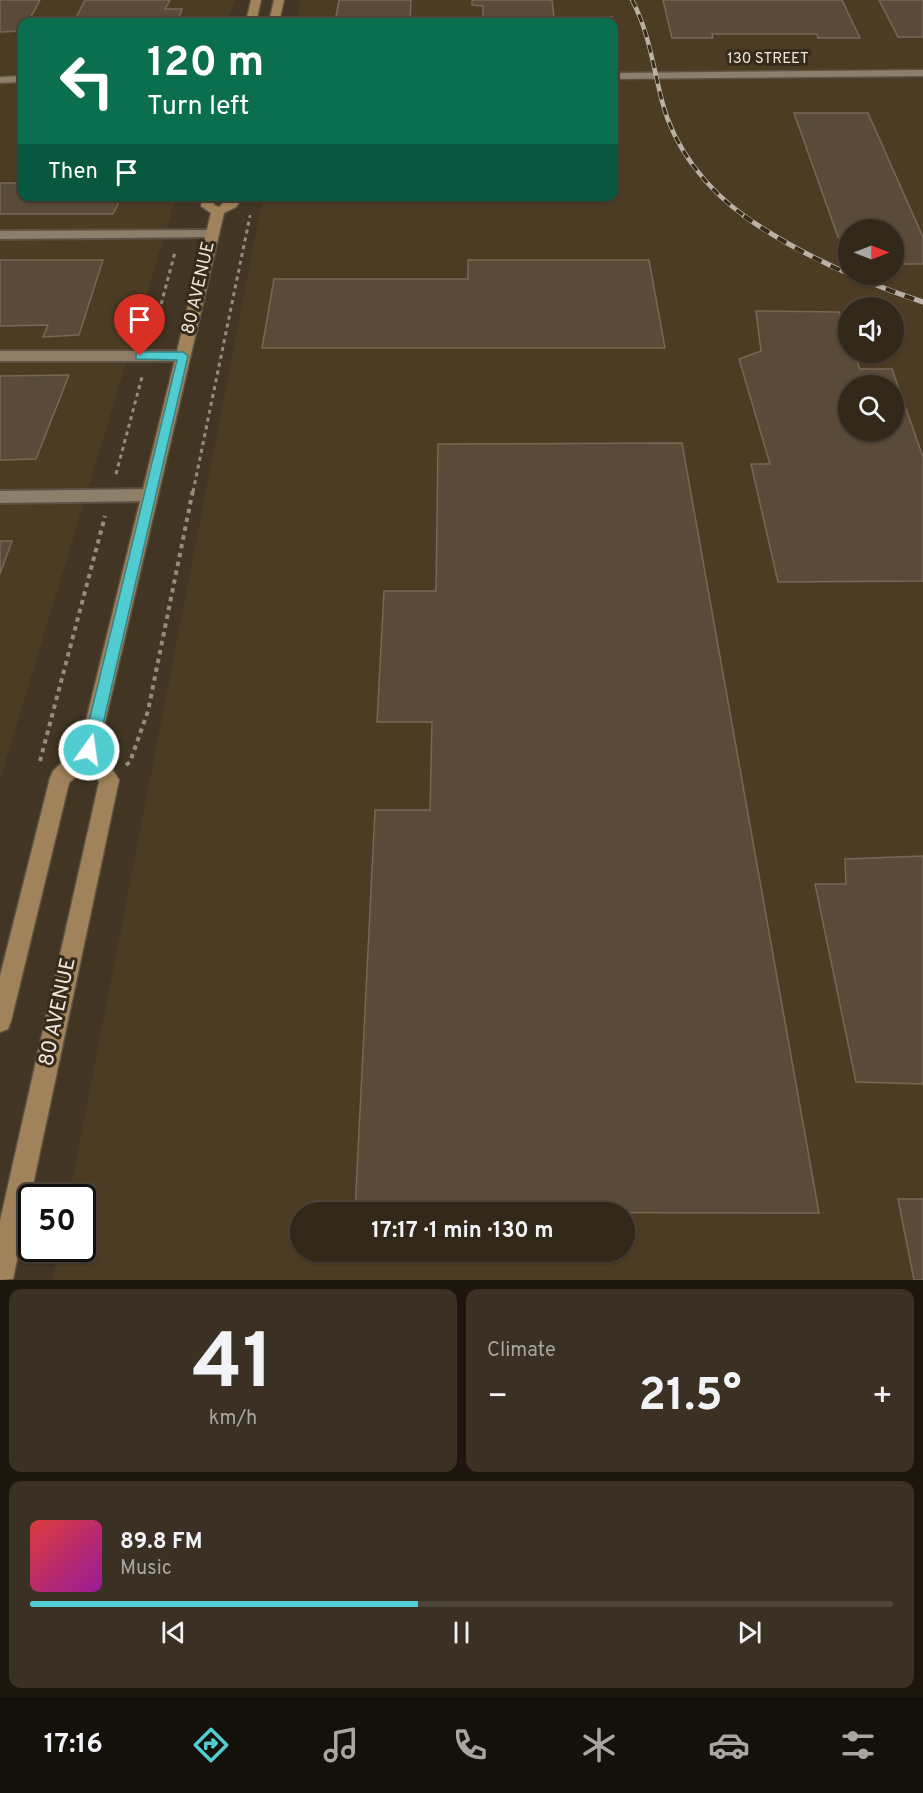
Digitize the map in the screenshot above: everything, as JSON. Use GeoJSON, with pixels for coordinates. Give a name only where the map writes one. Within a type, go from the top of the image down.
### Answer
{"type":"FeatureCollection","features":[{"type":"Feature","properties":{"kind":"main road"},"geometry":{"type":"LineString","coordinates":[[252,18],[256,0]]}},
{"type":"Feature","properties":{"kind":"main road"},"geometry":{"type":"LineString","coordinates":[[275,18],[279,0]]}},
{"type":"Feature","properties":{"kind":"main road"},"geometry":{"type":"LineString","coordinates":[[209,201],[208,208],[218,211],[234,201]]}},
{"type":"Feature","properties":{"kind":"main road","name":"80 AVENUE"},"geometry":{"type":"LineString","coordinates":[[89,750],[218,211]]}},
{"type":"Feature","properties":{"kind":"main road"},"geometry":{"type":"LineString","coordinates":[[0,1021],[60,777],[89,750],[109,780]]}},
{"type":"Feature","properties":{"kind":"main road","name":"80 AVENUE"},"geometry":{"type":"LineString","coordinates":[[0,1279],[109,780]]}},
{"type":"Feature","properties":{"kind":"street","name":"130 STREET"},"geometry":{"type":"LineString","coordinates":[[618,76],[923,73]]}},
{"type":"Feature","properties":{"kind":"street"},"geometry":{"type":"LineString","coordinates":[[0,80],[18,79]]}},
{"type":"Feature","properties":{"kind":"lane"},"geometry":{"type":"LineString","coordinates":[[0,235],[212,234]]}},
{"type":"Feature","properties":{"kind":"lane"},"geometry":{"type":"LineString","coordinates":[[0,356],[183,356]]}},
{"type":"Feature","properties":{"kind":"lane"},"geometry":{"type":"LineString","coordinates":[[0,497],[150,495]]}},
{"type":"Feature","properties":{"kind":"path"},"geometry":{"type":"LineString","coordinates":[[109,780],[130,762],[148,711],[251,206]]}},
{"type":"Feature","properties":{"kind":"path"},"geometry":{"type":"LineString","coordinates":[[38,766],[180,234]]}},
{"type":"Feature","properties":{"kind":"shaded area"},"geometry":{"type":"Polygon","coordinates":[[[0,0],[235,0],[229,18],[18,18],[18,201],[175,201],[0,780],[0,0]]]}},
{"type":"Feature","properties":{"kind":"shaded area"},"geometry":{"type":"Polygon","coordinates":[[[301,0],[923,0],[923,1280],[53,1280],[56,1262],[96,1262],[96,1184],[72,1184],[262,201],[618,201],[618,18],[298,18],[301,0]]]}},
{"type":"Feature","properties":{"kind":"building"},"geometry":{"type":"Polygon","coordinates":[[[0,0],[40,0],[30,18],[18,18],[18,31],[0,32],[0,0]]]}},
{"type":"Feature","properties":{"kind":"building"},"geometry":{"type":"Polygon","coordinates":[[[85,0],[170,0],[165,9],[182,9],[179,18],[76,18],[85,0]]]}},
{"type":"Feature","properties":{"kind":"building"},"geometry":{"type":"Polygon","coordinates":[[[339,0],[411,0],[410,18],[336,18],[339,0]]]}},
{"type":"Feature","properties":{"kind":"building"},"geometry":{"type":"Polygon","coordinates":[[[472,0],[552,0],[554,17],[612,18],[483,18],[483,6],[472,5],[472,0]]]}},
{"type":"Feature","properties":{"kind":"building"},"geometry":{"type":"Polygon","coordinates":[[[663,0],[842,0],[860,38],[818,38],[817,34],[712,34],[713,38],[672,38],[663,0]]]}},
{"type":"Feature","properties":{"kind":"building"},"geometry":{"type":"Polygon","coordinates":[[[879,0],[923,0],[923,37],[898,37],[879,0]]]}},
{"type":"Feature","properties":{"kind":"building"},"geometry":{"type":"Polygon","coordinates":[[[794,113],[868,113],[923,237],[923,264],[905,264],[904,219],[838,219],[838,237],[794,113]]]}},
{"type":"Feature","properties":{"kind":"building"},"geometry":{"type":"Polygon","coordinates":[[[0,183],[18,183],[18,201],[120,201],[113,214],[0,214],[0,183]]]}},
{"type":"Feature","properties":{"kind":"building"},"geometry":{"type":"Polygon","coordinates":[[[0,260],[103,260],[79,335],[43,337],[48,325],[0,326],[0,260]]]}},
{"type":"Feature","properties":{"kind":"building"},"geometry":{"type":"Polygon","coordinates":[[[468,260],[649,260],[665,348],[262,348],[274,279],[468,279],[468,260]]]}},
{"type":"Feature","properties":{"kind":"building"},"geometry":{"type":"Polygon","coordinates":[[[756,311],[838,312],[838,363],[858,363],[860,369],[892,369],[894,375],[838,375],[838,441],[904,441],[904,403],[923,457],[923,581],[778,582],[751,464],[770,464],[739,359],[761,351],[756,311]]]}},
{"type":"Feature","properties":{"kind":"building"},"geometry":{"type":"Polygon","coordinates":[[[69,375],[36,459],[0,460],[0,376],[69,375]]]}},
{"type":"Feature","properties":{"kind":"building"},"geometry":{"type":"Polygon","coordinates":[[[682,443],[819,1213],[635,1213],[635,1202],[355,1202],[375,810],[430,810],[432,722],[377,722],[384,591],[436,591],[438,444],[682,443]]]}},
{"type":"Feature","properties":{"kind":"building"},"geometry":{"type":"Polygon","coordinates":[[[0,541],[12,541],[0,574],[0,541]]]}},
{"type":"Feature","properties":{"kind":"building"},"geometry":{"type":"Polygon","coordinates":[[[923,856],[923,1084],[856,1082],[815,884],[846,884],[845,859],[923,856]]]}},
{"type":"Feature","properties":{"kind":"building"},"geometry":{"type":"Polygon","coordinates":[[[898,1199],[923,1199],[923,1280],[914,1280],[898,1199]]]}},
{"type":"Feature","properties":{"kind":"railway"},"geometry":{"type":"LineString","coordinates":[[632,0],[647,37],[662,101],[675,135],[705,181],[746,217]]}},
{"type":"Feature","properties":{"kind":"railway"},"geometry":{"type":"LineString","coordinates":[[744,216],[830,266],[923,302]]}},
{"type":"Feature","properties":{"kind":"route"},"geometry":{"type":"LineString","coordinates":[[89,750],[183,356],[140,356]]}}]}
